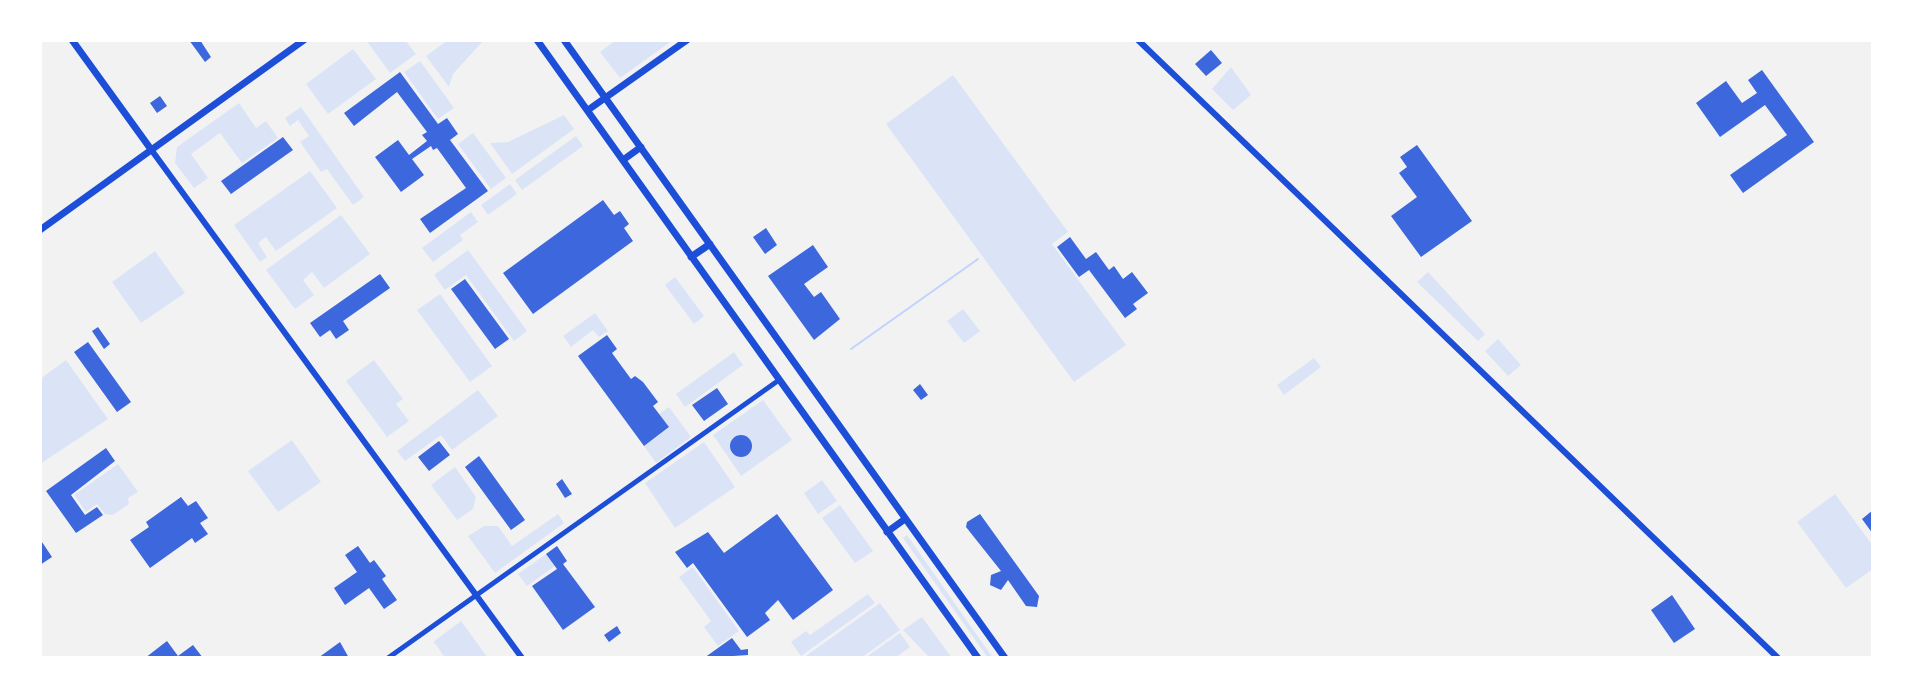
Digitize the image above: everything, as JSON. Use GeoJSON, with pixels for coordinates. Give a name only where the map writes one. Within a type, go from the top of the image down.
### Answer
{"type":"FeatureCollection","features":[{"type":"Feature","properties":{"kind":"main road"},"geometry":{"type":"LineString","coordinates":[[72,40],[150,148]]}},
{"type":"Feature","properties":{"kind":"main road"},"geometry":{"type":"LineString","coordinates":[[40,230],[304,40]]}},
{"type":"Feature","properties":{"kind":"main road"},"geometry":{"type":"LineString","coordinates":[[537,40],[978,658]]}},
{"type":"Feature","properties":{"kind":"main road"},"geometry":{"type":"LineString","coordinates":[[564,40],[1005,658]]}},
{"type":"Feature","properties":{"kind":"main road"},"geometry":{"type":"LineString","coordinates":[[588,110],[687,40]]}},
{"type":"Feature","properties":{"kind":"main road"},"geometry":{"type":"LineString","coordinates":[[623,160],[641,147]]}},
{"type":"Feature","properties":{"kind":"main road"},"geometry":{"type":"LineString","coordinates":[[691,257],[710,244]]}},
{"type":"Feature","properties":{"kind":"main road"},"geometry":{"type":"LineString","coordinates":[[887,532],[905,519]]}},
{"type":"Feature","properties":{"kind":"street"},"geometry":{"type":"LineString","coordinates":[[1138,40],[1778,658]]}},
{"type":"Feature","properties":{"kind":"street"},"geometry":{"type":"LineString","coordinates":[[150,148],[522,658]]}},
{"type":"Feature","properties":{"kind":"street"},"geometry":{"type":"LineString","coordinates":[[388,658],[779,380]]}},
{"type":"Feature","properties":{"kind":"shaded area"},"geometry":{"type":"Polygon","coordinates":[[[366,40],[405,40],[416,54],[390,73],[366,40]]]}},
{"type":"Feature","properties":{"kind":"shaded area"},"geometry":{"type":"Polygon","coordinates":[[[448,40],[484,40],[453,74],[449,87],[426,56],[448,40]]]}},
{"type":"Feature","properties":{"kind":"shaded area"},"geometry":{"type":"Polygon","coordinates":[[[616,40],[673,40],[620,78],[600,52],[616,40]]]}},
{"type":"Feature","properties":{"kind":"shaded area"},"geometry":{"type":"Polygon","coordinates":[[[353,49],[376,79],[328,114],[306,84],[353,49]]]}},
{"type":"Feature","properties":{"kind":"shaded area"},"geometry":{"type":"Polygon","coordinates":[[[420,61],[454,108],[438,119],[404,72],[420,61]]]}},
{"type":"Feature","properties":{"kind":"shaded area"},"geometry":{"type":"Polygon","coordinates":[[[1231,67],[1251,95],[1233,110],[1212,89],[1231,67]]]}},
{"type":"Feature","properties":{"kind":"shaded area"},"geometry":{"type":"Polygon","coordinates":[[[953,75],[1068,232],[1052,244],[1126,345],[1074,382],[886,124],[953,75]]]}},
{"type":"Feature","properties":{"kind":"shaded area"},"geometry":{"type":"Polygon","coordinates":[[[239,103],[256,128],[266,121],[278,138],[242,163],[220,133],[191,154],[208,178],[194,188],[175,163],[177,147],[239,103]]]}},
{"type":"Feature","properties":{"kind":"shaded area"},"geometry":{"type":"Polygon","coordinates":[[[301,107],[364,197],[353,205],[327,169],[321,172],[300,142],[309,136],[298,120],[290,126],[285,118],[301,107]]]}},
{"type":"Feature","properties":{"kind":"shaded area"},"geometry":{"type":"Polygon","coordinates":[[[564,115],[574,129],[512,174],[490,143],[508,142],[564,115]]]}},
{"type":"Feature","properties":{"kind":"shaded area"},"geometry":{"type":"Polygon","coordinates":[[[473,133],[506,178],[491,189],[458,144],[473,133]]]}},
{"type":"Feature","properties":{"kind":"shaded area"},"geometry":{"type":"Polygon","coordinates":[[[576,136],[583,146],[522,190],[515,180],[576,136]]]}},
{"type":"Feature","properties":{"kind":"shaded area"},"geometry":{"type":"Polygon","coordinates":[[[310,171],[337,208],[276,251],[266,237],[258,243],[267,257],[260,262],[234,225],[310,171]]]}},
{"type":"Feature","properties":{"kind":"shaded area"},"geometry":{"type":"Polygon","coordinates":[[[510,184],[517,194],[488,215],[481,205],[510,184]]]}},
{"type":"Feature","properties":{"kind":"shaded area"},"geometry":{"type":"Polygon","coordinates":[[[471,212],[478,222],[460,235],[463,240],[433,262],[422,248],[471,212]]]}},
{"type":"Feature","properties":{"kind":"shaded area"},"geometry":{"type":"Polygon","coordinates":[[[341,215],[370,254],[324,288],[312,272],[303,280],[314,295],[295,309],[266,270],[341,215]]]}},
{"type":"Feature","properties":{"kind":"shaded area"},"geometry":{"type":"Polygon","coordinates":[[[468,250],[527,331],[514,341],[466,275],[445,290],[434,275],[468,250]]]}},
{"type":"Feature","properties":{"kind":"shaded area"},"geometry":{"type":"Polygon","coordinates":[[[155,251],[185,293],[141,323],[112,282],[155,251]]]}},
{"type":"Feature","properties":{"kind":"shaded area"},"geometry":{"type":"Polygon","coordinates":[[[1428,272],[1485,334],[1478,341],[1417,282],[1428,272]]]}},
{"type":"Feature","properties":{"kind":"shaded area"},"geometry":{"type":"Polygon","coordinates":[[[675,277],[704,316],[694,324],[665,285],[675,277]]]}},
{"type":"Feature","properties":{"kind":"shaded area"},"geometry":{"type":"Polygon","coordinates":[[[440,294],[492,366],[470,382],[417,310],[440,294]]]}},
{"type":"Feature","properties":{"kind":"shaded area"},"geometry":{"type":"Polygon","coordinates":[[[963,309],[980,331],[964,343],[947,321],[963,309]]]}},
{"type":"Feature","properties":{"kind":"shaded area"},"geometry":{"type":"Polygon","coordinates":[[[595,313],[608,331],[599,337],[593,330],[571,347],[563,336],[595,313]]]}},
{"type":"Feature","properties":{"kind":"shaded area"},"geometry":{"type":"Polygon","coordinates":[[[1498,339],[1521,365],[1508,376],[1485,351],[1498,339]]]}},
{"type":"Feature","properties":{"kind":"shaded area"},"geometry":{"type":"Polygon","coordinates":[[[734,352],[743,365],[685,407],[676,394],[734,352]]]}},
{"type":"Feature","properties":{"kind":"shaded area"},"geometry":{"type":"Polygon","coordinates":[[[1314,358],[1321,367],[1284,395],[1277,385],[1314,358]]]}},
{"type":"Feature","properties":{"kind":"shaded area"},"geometry":{"type":"Polygon","coordinates":[[[66,360],[108,419],[40,464],[40,379],[66,360]]]}},
{"type":"Feature","properties":{"kind":"shaded area"},"geometry":{"type":"Polygon","coordinates":[[[374,360],[403,399],[396,404],[409,421],[387,437],[346,381],[374,360]]]}},
{"type":"Feature","properties":{"kind":"shaded area"},"geometry":{"type":"Polygon","coordinates":[[[478,390],[498,416],[452,450],[441,435],[405,461],[397,451],[478,390]]]}},
{"type":"Feature","properties":{"kind":"shaded area"},"geometry":{"type":"Polygon","coordinates":[[[763,400],[792,440],[741,476],[713,435],[763,400]]]}},
{"type":"Feature","properties":{"kind":"shaded area"},"geometry":{"type":"Polygon","coordinates":[[[669,407],[691,437],[656,463],[644,446],[669,428],[659,414],[669,407]]]}},
{"type":"Feature","properties":{"kind":"shaded area"},"geometry":{"type":"Polygon","coordinates":[[[292,440],[321,482],[278,512],[248,471],[292,440]]]}},
{"type":"Feature","properties":{"kind":"shaded area"},"geometry":{"type":"Polygon","coordinates":[[[704,442],[735,487],[675,528],[645,483],[704,442]]]}},
{"type":"Feature","properties":{"kind":"shaded area"},"geometry":{"type":"Polygon","coordinates":[[[118,464],[138,492],[128,498],[129,504],[113,515],[105,514],[97,504],[86,512],[74,495],[118,464]]]}},
{"type":"Feature","properties":{"kind":"shaded area"},"geometry":{"type":"Polygon","coordinates":[[[455,467],[476,497],[473,509],[457,520],[431,485],[455,467]]]}},
{"type":"Feature","properties":{"kind":"shaded area"},"geometry":{"type":"Polygon","coordinates":[[[822,480],[837,501],[818,514],[804,493],[822,480]]]}},
{"type":"Feature","properties":{"kind":"shaded area"},"geometry":{"type":"Polygon","coordinates":[[[1835,494],[1873,546],[1873,569],[1846,588],[1797,522],[1835,494]]]}},
{"type":"Feature","properties":{"kind":"shaded area"},"geometry":{"type":"Polygon","coordinates":[[[840,505],[873,551],[855,563],[822,518],[840,505]]]}},
{"type":"Feature","properties":{"kind":"shaded area"},"geometry":{"type":"Polygon","coordinates":[[[558,514],[564,523],[495,573],[468,536],[484,526],[498,526],[512,546],[558,514]]]}},
{"type":"Feature","properties":{"kind":"shaded area"},"geometry":{"type":"Polygon","coordinates":[[[907,535],[993,658],[988,658],[903,538],[907,535]]]}},
{"type":"Feature","properties":{"kind":"shaded area"},"geometry":{"type":"Polygon","coordinates":[[[546,554],[555,566],[527,586],[518,574],[546,554]]]}},
{"type":"Feature","properties":{"kind":"shaded area"},"geometry":{"type":"Polygon","coordinates":[[[693,567],[739,631],[718,646],[704,627],[711,621],[679,577],[693,567]]]}},
{"type":"Feature","properties":{"kind":"shaded area"},"geometry":{"type":"Polygon","coordinates":[[[868,594],[875,603],[801,656],[791,642],[806,631],[810,635],[868,594]]]}},
{"type":"Feature","properties":{"kind":"shaded area"},"geometry":{"type":"Polygon","coordinates":[[[880,603],[900,630],[861,658],[803,658],[880,603]]]}},
{"type":"Feature","properties":{"kind":"shaded area"},"geometry":{"type":"Polygon","coordinates":[[[922,617],[952,658],[930,658],[903,630],[922,617]]]}},
{"type":"Feature","properties":{"kind":"shaded area"},"geometry":{"type":"Polygon","coordinates":[[[461,621],[488,658],[445,658],[433,642],[461,621]]]}},
{"type":"Feature","properties":{"kind":"shaded area"},"geometry":{"type":"Polygon","coordinates":[[[900,633],[910,647],[895,658],[865,658],[900,633]]]}},
{"type":"Feature","properties":{"kind":"building"},"geometry":{"type":"Polygon","coordinates":[[[189,40],[200,40],[211,57],[205,62],[189,40]]]}},
{"type":"Feature","properties":{"kind":"building"},"geometry":{"type":"Polygon","coordinates":[[[1211,50],[1222,63],[1206,76],[1195,64],[1211,50]]]}},
{"type":"Feature","properties":{"kind":"building"},"geometry":{"type":"Polygon","coordinates":[[[1762,70],[1814,142],[1743,193],[1730,175],[1787,135],[1765,105],[1720,137],[1696,103],[1726,81],[1742,103],[1757,93],[1748,80],[1762,70]]]}},
{"type":"Feature","properties":{"kind":"building"},"geometry":{"type":"Polygon","coordinates":[[[400,72],[438,124],[447,118],[458,134],[450,140],[488,191],[430,233],[420,219],[466,188],[437,148],[433,150],[431,146],[412,159],[424,175],[401,192],[375,157],[398,140],[409,155],[427,141],[422,135],[427,132],[397,92],[354,126],[344,113],[400,72]]]}},
{"type":"Feature","properties":{"kind":"building"},"geometry":{"type":"Polygon","coordinates":[[[160,96],[167,106],[157,113],[150,103],[160,96]]]}},
{"type":"Feature","properties":{"kind":"building"},"geometry":{"type":"Polygon","coordinates":[[[283,137],[293,150],[231,194],[221,181],[283,137]]]}},
{"type":"Feature","properties":{"kind":"building"},"geometry":{"type":"Polygon","coordinates":[[[1417,145],[1472,221],[1421,257],[1391,216],[1417,197],[1399,173],[1407,167],[1400,157],[1417,145]]]}},
{"type":"Feature","properties":{"kind":"building"},"geometry":{"type":"Polygon","coordinates":[[[603,200],[614,215],[620,211],[629,224],[624,228],[633,241],[533,314],[503,273],[603,200]]]}},
{"type":"Feature","properties":{"kind":"building"},"geometry":{"type":"Polygon","coordinates":[[[766,228],[777,245],[765,254],[753,237],[766,228]]]}},
{"type":"Feature","properties":{"kind":"building"},"geometry":{"type":"Polygon","coordinates":[[[1070,237],[1086,259],[1096,252],[1109,270],[1114,266],[1123,279],[1132,272],[1148,293],[1133,304],[1137,309],[1125,318],[1089,270],[1079,277],[1057,247],[1070,237]]]}},
{"type":"Feature","properties":{"kind":"building"},"geometry":{"type":"Polygon","coordinates":[[[813,245],[828,267],[804,284],[814,297],[821,292],[840,319],[814,340],[768,276],[813,245]]]}},
{"type":"Feature","properties":{"kind":"building"},"geometry":{"type":"Polygon","coordinates":[[[380,274],[390,288],[343,321],[349,330],[336,339],[330,330],[320,337],[310,323],[380,274]]]}},
{"type":"Feature","properties":{"kind":"building"},"geometry":{"type":"Polygon","coordinates":[[[465,279],[509,339],[495,349],[451,289],[465,279]]]}},
{"type":"Feature","properties":{"kind":"building"},"geometry":{"type":"Polygon","coordinates":[[[98,327],[110,344],[104,349],[92,331],[98,327]]]}},
{"type":"Feature","properties":{"kind":"building"},"geometry":{"type":"Polygon","coordinates":[[[607,335],[617,349],[612,353],[631,379],[635,376],[643,382],[658,402],[653,406],[669,427],[644,446],[578,356],[607,335]]]}},
{"type":"Feature","properties":{"kind":"building"},"geometry":{"type":"Polygon","coordinates":[[[88,342],[131,402],[117,412],[74,352],[88,342]]]}},
{"type":"Feature","properties":{"kind":"building"},"geometry":{"type":"Polygon","coordinates":[[[920,384],[928,395],[921,400],[913,390],[920,384]]]}},
{"type":"Feature","properties":{"kind":"building"},"geometry":{"type":"Polygon","coordinates":[[[717,388],[728,404],[704,421],[692,405],[717,388]]]}},
{"type":"Feature","properties":{"kind":"building"},"geometry":{"type":"Polygon","coordinates":[[[741,435],[749,438],[752,446],[749,454],[741,457],[733,454],[730,446],[733,438],[741,435]]]}},
{"type":"Feature","properties":{"kind":"building"},"geometry":{"type":"Polygon","coordinates":[[[439,441],[450,455],[429,471],[418,457],[439,441]]]}},
{"type":"Feature","properties":{"kind":"building"},"geometry":{"type":"Polygon","coordinates":[[[106,448],[115,461],[71,495],[85,515],[97,507],[103,515],[76,533],[46,491],[106,448]]]}},
{"type":"Feature","properties":{"kind":"building"},"geometry":{"type":"Polygon","coordinates":[[[479,456],[525,520],[511,530],[465,467],[479,456]]]}},
{"type":"Feature","properties":{"kind":"building"},"geometry":{"type":"Polygon","coordinates":[[[562,479],[572,494],[565,498],[556,484],[562,479]]]}},
{"type":"Feature","properties":{"kind":"building"},"geometry":{"type":"Polygon","coordinates":[[[181,497],[188,506],[196,501],[208,518],[200,523],[208,534],[195,543],[192,538],[150,568],[130,540],[149,527],[146,522],[181,497]]]}},
{"type":"Feature","properties":{"kind":"building"},"geometry":{"type":"Polygon","coordinates":[[[1873,510],[1873,534],[1862,519],[1873,510]]]}},
{"type":"Feature","properties":{"kind":"building"},"geometry":{"type":"Polygon","coordinates":[[[777,514],[833,590],[793,620],[778,600],[765,613],[770,620],[747,637],[693,563],[687,568],[675,552],[708,532],[724,553],[777,514]]]}},
{"type":"Feature","properties":{"kind":"building"},"geometry":{"type":"Polygon","coordinates":[[[980,514],[1039,596],[1037,607],[1026,606],[1008,580],[1001,590],[990,585],[991,575],[1001,571],[966,527],[967,522],[980,514]]]}},
{"type":"Feature","properties":{"kind":"building"},"geometry":{"type":"Polygon","coordinates":[[[40,539],[52,557],[40,565],[40,539]]]}},
{"type":"Feature","properties":{"kind":"building"},"geometry":{"type":"Polygon","coordinates":[[[358,546],[370,563],[374,560],[386,576],[382,579],[397,600],[384,609],[369,588],[345,605],[334,588],[357,572],[345,555],[358,546]]]}},
{"type":"Feature","properties":{"kind":"building"},"geometry":{"type":"Polygon","coordinates":[[[557,546],[567,561],[563,564],[595,607],[563,630],[532,586],[557,569],[546,554],[557,546]]]}},
{"type":"Feature","properties":{"kind":"building"},"geometry":{"type":"Polygon","coordinates":[[[1672,595],[1695,629],[1674,643],[1651,610],[1672,595]]]}},
{"type":"Feature","properties":{"kind":"building"},"geometry":{"type":"Polygon","coordinates":[[[617,626],[621,633],[609,642],[604,635],[617,626]]]}},
{"type":"Feature","properties":{"kind":"building"},"geometry":{"type":"Polygon","coordinates":[[[732,638],[741,650],[748,649],[748,655],[704,658],[732,638]]]}},
{"type":"Feature","properties":{"kind":"building"},"geometry":{"type":"Polygon","coordinates":[[[167,641],[178,656],[193,645],[203,658],[145,658],[167,641]]]}},
{"type":"Feature","properties":{"kind":"building"},"geometry":{"type":"Polygon","coordinates":[[[340,642],[349,658],[318,658],[340,642]]]}},
{"type":"Feature","properties":{"kind":"waterway"},"geometry":{"type":"LineString","coordinates":[[851,349],[978,259]]}}]}
